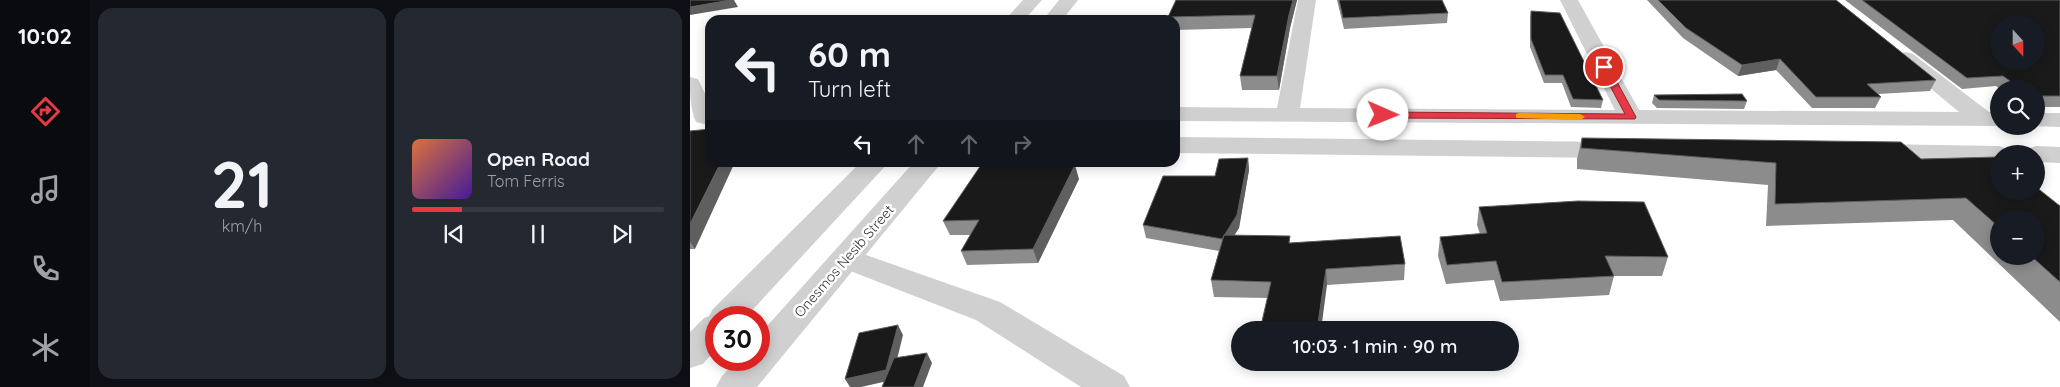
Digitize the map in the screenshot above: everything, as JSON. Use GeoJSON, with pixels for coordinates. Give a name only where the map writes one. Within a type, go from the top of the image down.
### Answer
{"type":"FeatureCollection","features":[{"type":"Feature","properties":{"kind":"street"},"geometry":{"type":"LineString","coordinates":[[1019,15],[1033,0]]}},
{"type":"Feature","properties":{"kind":"street"},"geometry":{"type":"LineString","coordinates":[[1056,15],[1069,0]]}},
{"type":"Feature","properties":{"kind":"street"},"geometry":{"type":"LineString","coordinates":[[1287,115],[1307,0]]}},
{"type":"Feature","properties":{"kind":"street"},"geometry":{"type":"LineString","coordinates":[[1569,0],[1631,117]]}},
{"type":"Feature","properties":{"kind":"street"},"geometry":{"type":"LineString","coordinates":[[1893,48],[1990,118]]}},
{"type":"Feature","properties":{"kind":"street"},"geometry":{"type":"LineString","coordinates":[[690,84],[701,122]]}},
{"type":"Feature","properties":{"kind":"street"},"geometry":{"type":"LineString","coordinates":[[1180,114],[1990,119]]}},
{"type":"Feature","properties":{"kind":"street"},"geometry":{"type":"LineString","coordinates":[[2045,120],[2060,120]]}},
{"type":"Feature","properties":{"kind":"street"},"geometry":{"type":"LineString","coordinates":[[1180,145],[1644,150]]}},
{"type":"Feature","properties":{"kind":"street"},"geometry":{"type":"LineString","coordinates":[[1854,152],[1990,155]]}},
{"type":"Feature","properties":{"kind":"street"},"geometry":{"type":"LineString","coordinates":[[2045,154],[2060,154]]}},
{"type":"Feature","properties":{"kind":"street"},"geometry":{"type":"LineString","coordinates":[[737,306],[871,167]]}},
{"type":"Feature","properties":{"kind":"street","name":"Onesmos Nesib Street"},"geometry":{"type":"LineString","coordinates":[[770,346],[924,167]]}},
{"type":"Feature","properties":{"kind":"street"},"geometry":{"type":"LineString","coordinates":[[846,258],[988,310],[1111,387]]}},
{"type":"Feature","properties":{"kind":"street"},"geometry":{"type":"LineString","coordinates":[[690,354],[705,338]]}},
{"type":"Feature","properties":{"kind":"street","name":"Onesmos Nesib Street"},"geometry":{"type":"LineString","coordinates":[[735,387],[749,371]]}},
{"type":"Feature","properties":{"kind":"building"},"geometry":{"type":"Polygon","coordinates":[[[690,0],[731,0],[690,7],[690,0]]]}},
{"type":"Feature","properties":{"kind":"building"},"geometry":{"type":"Polygon","coordinates":[[[1176,0],[1293,0],[1277,76],[1240,76],[1255,15],[1180,17],[1180,15],[1169,15],[1176,0]]]}},
{"type":"Feature","properties":{"kind":"building"},"geometry":{"type":"Polygon","coordinates":[[[1339,0],[1442,0],[1448,13],[1343,18],[1339,0]]]}},
{"type":"Feature","properties":{"kind":"building"},"geometry":{"type":"Polygon","coordinates":[[[1658,0],[1836,0],[1936,80],[1867,84],[1881,97],[1816,97],[1780,59],[1742,65],[1686,28],[1658,0]]]}},
{"type":"Feature","properties":{"kind":"building"},"geometry":{"type":"Polygon","coordinates":[[[1862,0],[2060,0],[2060,96],[2045,96],[2045,80],[2009,80],[2003,76],[1967,78],[1862,0]]]}},
{"type":"Feature","properties":{"kind":"building"},"geometry":{"type":"Polygon","coordinates":[[[1531,11],[1560,13],[1603,100],[1573,99],[1563,75],[1545,75],[1531,39],[1531,11]]]}},
{"type":"Feature","properties":{"kind":"building"},"geometry":{"type":"Polygon","coordinates":[[[1742,94],[1747,101],[1659,100],[1654,95],[1742,94]]]}},
{"type":"Feature","properties":{"kind":"building"},"geometry":{"type":"Polygon","coordinates":[[[705,130],[705,167],[718,167],[690,224],[690,131],[705,130]]]}},
{"type":"Feature","properties":{"kind":"building"},"geometry":{"type":"Polygon","coordinates":[[[1582,138],[1901,142],[1921,159],[1990,157],[1990,200],[2045,200],[2045,194],[2060,206],[2060,282],[2041,265],[2045,265],[2045,210],[1990,210],[1990,219],[1966,198],[1775,204],[1776,163],[1581,148],[1582,138]]]}},
{"type":"Feature","properties":{"kind":"building"},"geometry":{"type":"Polygon","coordinates":[[[1248,158],[1237,215],[1222,239],[1143,225],[1163,176],[1215,176],[1219,159],[1248,158]]]}},
{"type":"Feature","properties":{"kind":"building"},"geometry":{"type":"Polygon","coordinates":[[[980,167],[1074,167],[1033,249],[961,251],[979,220],[943,221],[980,167]]]}},
{"type":"Feature","properties":{"kind":"building"},"geometry":{"type":"Polygon","coordinates":[[[1578,201],[1644,202],[1668,257],[1605,256],[1614,276],[1502,282],[1496,261],[1447,265],[1440,237],[1487,233],[1479,207],[1578,201]]]}},
{"type":"Feature","properties":{"kind":"building"},"geometry":{"type":"Polygon","coordinates":[[[1224,235],[1290,236],[1289,243],[1400,236],[1405,264],[1326,269],[1318,321],[1262,321],[1271,282],[1211,280],[1224,235]]]}},
{"type":"Feature","properties":{"kind":"building"},"geometry":{"type":"Polygon","coordinates":[[[898,325],[886,370],[845,379],[859,333],[898,325]]]}},
{"type":"Feature","properties":{"kind":"building"},"geometry":{"type":"Polygon","coordinates":[[[927,353],[914,387],[882,387],[894,358],[927,353]]]}},
{"type":"Feature","properties":{"kind":"slow traffic"},"geometry":{"type":"LineString","coordinates":[[1519,116],[1580,117]]}},
{"type":"Feature","properties":{"kind":"route"},"geometry":{"type":"LineString","coordinates":[[1383,115],[1631,117],[1604,67]]}}]}
